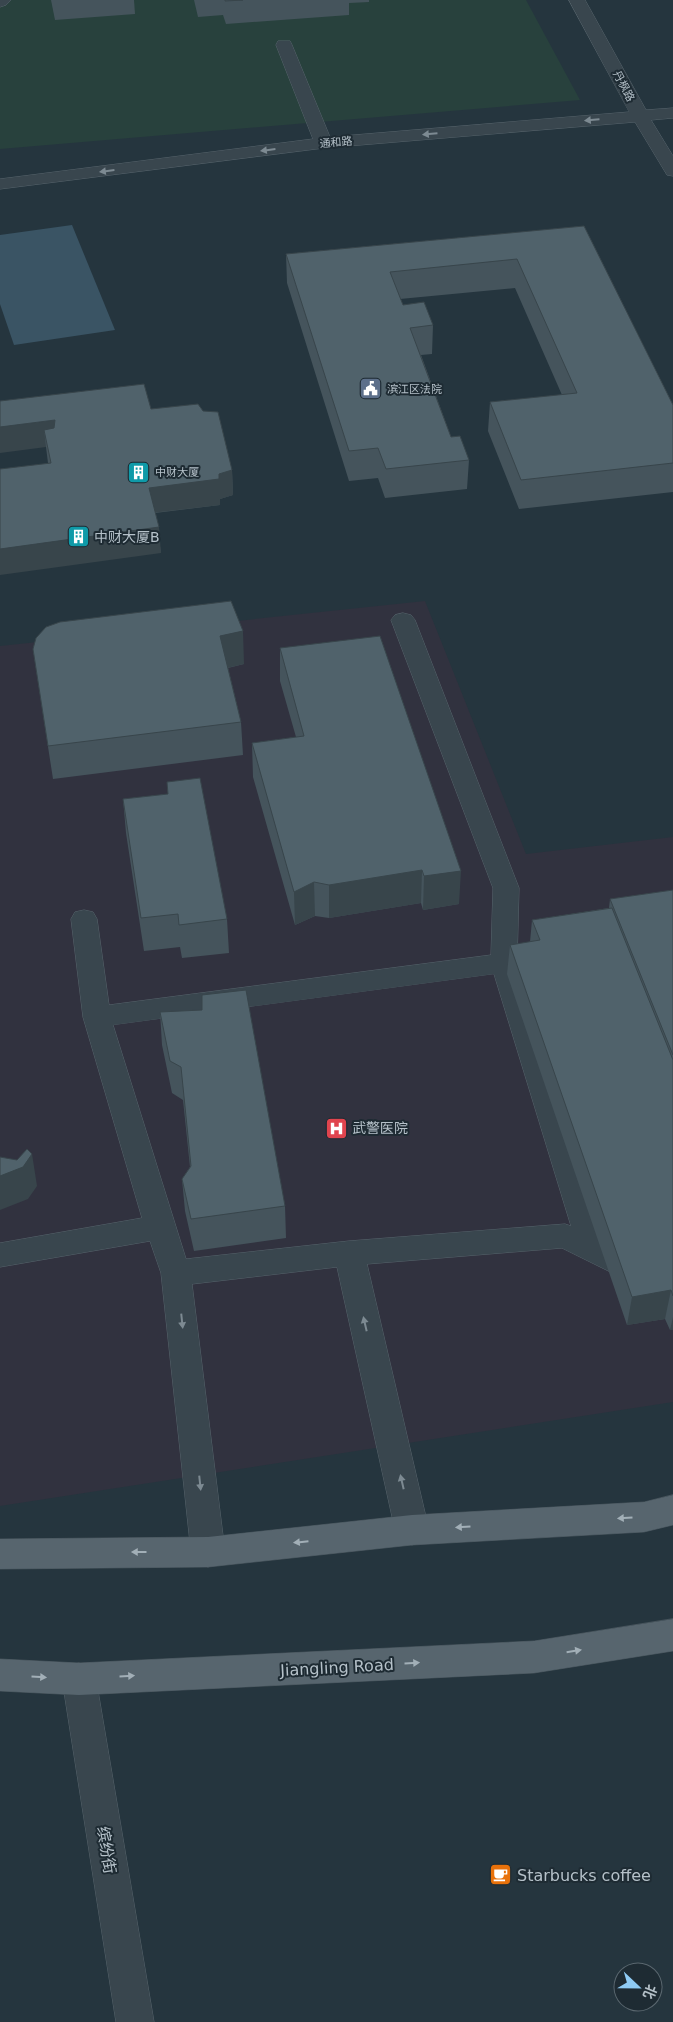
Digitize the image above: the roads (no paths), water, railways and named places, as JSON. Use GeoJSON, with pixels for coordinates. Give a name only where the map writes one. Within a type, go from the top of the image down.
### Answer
{"type":"FeatureCollection","features":[{"type":"Feature","properties":{"kind":"main road"},"geometry":{"type":"LineString","coordinates":[[0,1554],[208,1552],[412,1530],[644,1517],[673,1510]]}},
{"type":"Feature","properties":{"kind":"main road","name":"Jiangling Road"},"geometry":{"type":"LineString","coordinates":[[0,1675],[78,1679],[534,1657],[673,1635]]}},
{"type":"Feature","properties":{"kind":"street","name":"丹枫路"},"geometry":{"type":"LineString","coordinates":[[577,0],[640,116],[673,171]]}},
{"type":"Feature","properties":{"kind":"street"},"geometry":{"type":"LineString","coordinates":[[284,45],[324,143]]}},
{"type":"Feature","properties":{"kind":"street","name":"通和路"},"geometry":{"type":"LineString","coordinates":[[0,184],[324,143],[673,113]]}},
{"type":"Feature","properties":{"kind":"street"},"geometry":{"type":"LineString","coordinates":[[403,620],[506,888],[504,963],[593,1250]]}},
{"type":"Feature","properties":{"kind":"street"},"geometry":{"type":"LineString","coordinates":[[84,919],[97,1017],[160,1227],[176,1273],[208,1552]]}},
{"type":"Feature","properties":{"kind":"street"},"geometry":{"type":"LineString","coordinates":[[97,1017],[504,963]]}},
{"type":"Feature","properties":{"kind":"street"},"geometry":{"type":"LineString","coordinates":[[0,1255],[160,1227]]}},
{"type":"Feature","properties":{"kind":"street"},"geometry":{"type":"LineString","coordinates":[[176,1273],[349,1253],[565,1236],[673,1290]]}},
{"type":"Feature","properties":{"kind":"street"},"geometry":{"type":"LineString","coordinates":[[349,1253],[412,1530]]}},
{"type":"Feature","properties":{"kind":"street","name":"缤纷街"},"geometry":{"type":"LineString","coordinates":[[78,1679],[134,2022]]}},
{"type":"Feature","properties":{"kind":"place","name":"滨江区法院"},"geometry":{"type":"Point","coordinates":[371,389]}},
{"type":"Feature","properties":{"kind":"place","name":"中财大厦"},"geometry":{"type":"Point","coordinates":[139,472]}},
{"type":"Feature","properties":{"kind":"place","name":"中财大厦B"},"geometry":{"type":"Point","coordinates":[78,537]}},
{"type":"Feature","properties":{"kind":"place","name":"武警医院"},"geometry":{"type":"Point","coordinates":[336,1128]}},
{"type":"Feature","properties":{"kind":"place","name":"Starbucks coffee"},"geometry":{"type":"Point","coordinates":[501,1875]}}]}
